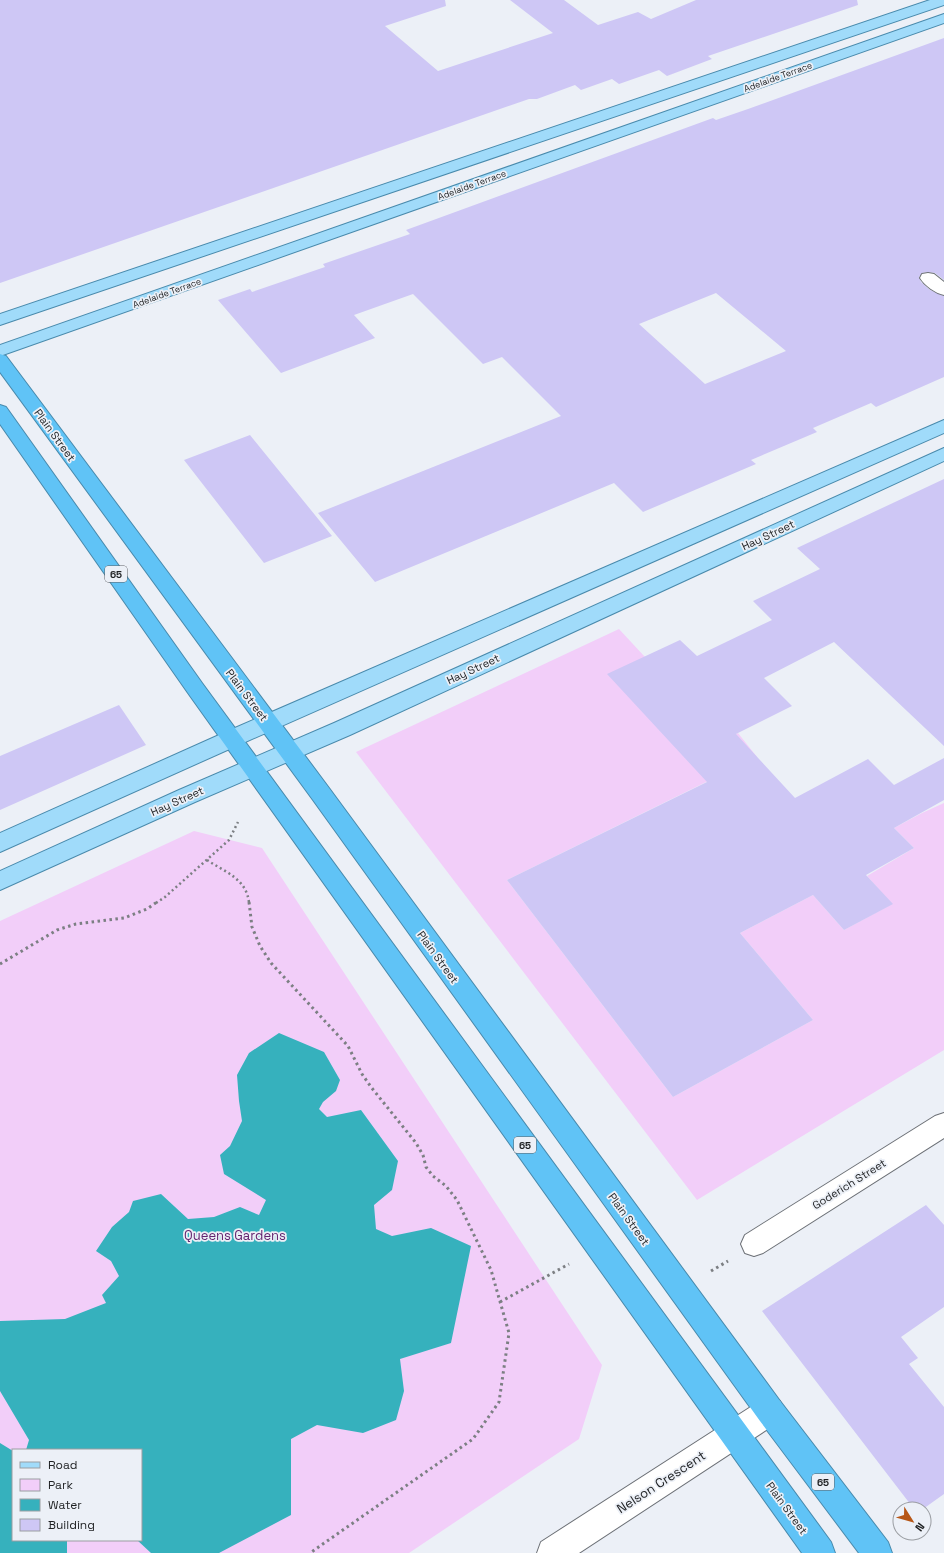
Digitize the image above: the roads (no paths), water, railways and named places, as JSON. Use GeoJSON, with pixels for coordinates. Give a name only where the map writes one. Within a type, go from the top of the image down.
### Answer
{"type":"FeatureCollection","features":[{"type":"Feature","properties":{"kind":"highway","name":"Plain Street"},"geometry":{"type":"LineString","coordinates":[[0,360],[267,722],[770,1411],[877,1553]]}},
{"type":"Feature","properties":{"kind":"highway","name":"Plain Street"},"geometry":{"type":"LineString","coordinates":[[0,411],[195,688],[232,737],[820,1553]]}},
{"type":"Feature","properties":{"kind":"main road","name":"Adelaide Terrace"},"geometry":{"type":"LineString","coordinates":[[0,320],[944,0]]}},
{"type":"Feature","properties":{"kind":"main road","name":"Adelaide Terrace"},"geometry":{"type":"LineString","coordinates":[[0,352],[944,18]]}},
{"type":"Feature","properties":{"kind":"main road"},"geometry":{"type":"LineString","coordinates":[[0,843],[232,737],[666,549],[944,426]]}},
{"type":"Feature","properties":{"kind":"main road","name":"Hay Street"},"geometry":{"type":"LineString","coordinates":[[0,882],[187,796],[289,753],[944,454]]}},
{"type":"Feature","properties":{"kind":"street"},"geometry":{"type":"LineString","coordinates":[[928,278],[944,290]]}},
{"type":"Feature","properties":{"kind":"street","name":"Goderich Street"},"geometry":{"type":"LineString","coordinates":[[754,1244],[944,1124]]}},
{"type":"Feature","properties":{"kind":"street","name":"Nelson Crescent"},"geometry":{"type":"LineString","coordinates":[[552,1553],[770,1411]]}},
{"type":"Feature","properties":{"kind":"water"},"geometry":{"type":"Polygon","coordinates":[[[279,1033],[324,1052],[340,1080],[336,1091],[323,1102],[319,1109],[327,1117],[361,1110],[398,1161],[392,1190],[374,1205],[376,1229],[392,1236],[431,1228],[471,1246],[451,1343],[400,1359],[404,1391],[396,1420],[363,1433],[317,1425],[291,1439],[291,1515],[219,1553],[151,1553],[138,1541],[142,1541],[142,1449],[26,1449],[29,1440],[0,1391],[0,1321],[65,1319],[106,1303],[102,1295],[119,1276],[111,1261],[96,1251],[112,1227],[129,1212],[133,1201],[161,1194],[188,1219],[214,1217],[240,1207],[259,1215],[266,1200],[224,1174],[220,1155],[230,1146],[242,1121],[237,1075],[249,1053],[279,1033]]]}},
{"type":"Feature","properties":{"kind":"water"},"geometry":{"type":"Polygon","coordinates":[[[0,1443],[12,1450],[12,1541],[67,1541],[67,1553],[0,1553],[0,1443]]]}},
{"type":"Feature","properties":{"kind":"park label","name":"Queens Gardens"},"geometry":{"type":"Point","coordinates":[235,1235]}}]}
